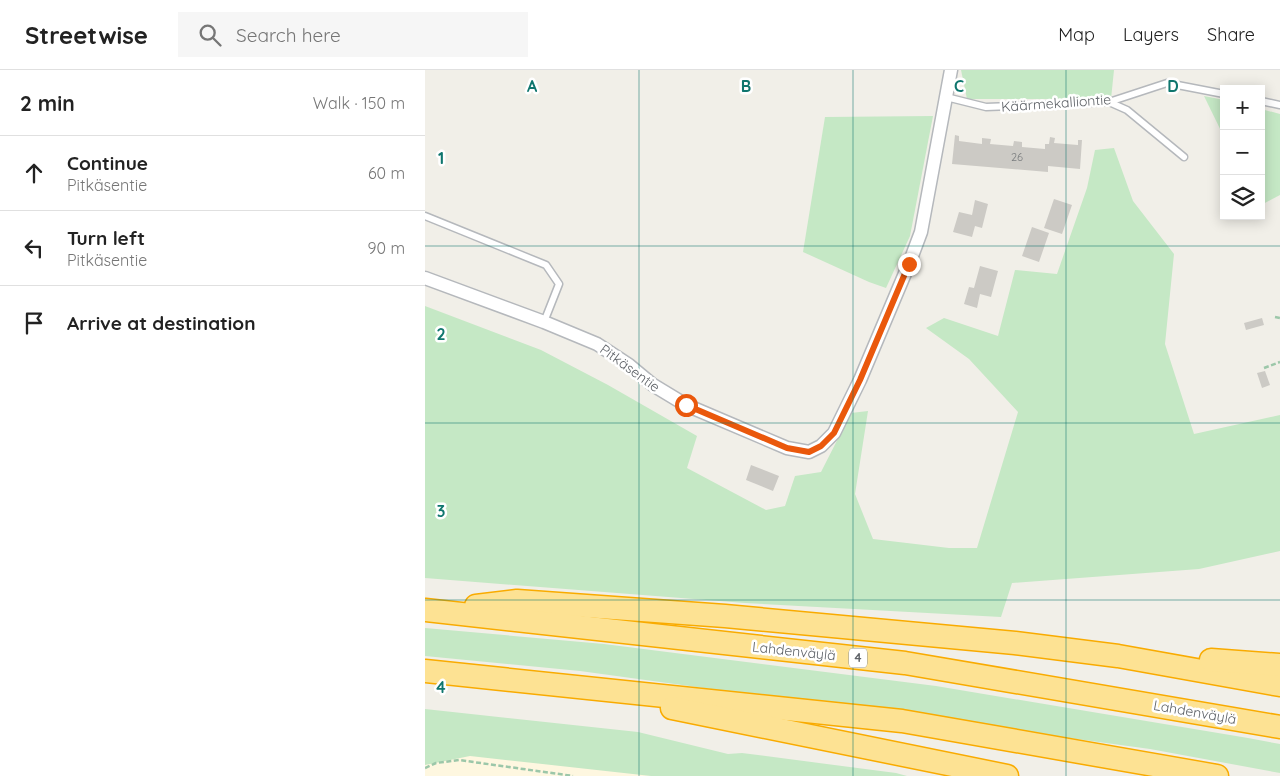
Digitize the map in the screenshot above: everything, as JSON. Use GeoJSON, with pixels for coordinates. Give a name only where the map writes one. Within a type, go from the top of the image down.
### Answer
{"type":"FeatureCollection","features":[{"type":"Feature","properties":{"kind":"highway"},"geometry":{"type":"LineString","coordinates":[[429,610],[517,601],[725,616],[1015,643],[1118,656],[1280,685]]}},
{"type":"Feature","properties":{"kind":"highway","name":"Lahdenväylä"},"geometry":{"type":"LineString","coordinates":[[429,610],[905,663],[1280,727]]}},
{"type":"Feature","properties":{"kind":"highway"},"geometry":{"type":"LineString","coordinates":[[1118,656],[1280,665]]}},
{"type":"Feature","properties":{"kind":"highway"},"geometry":{"type":"LineString","coordinates":[[425,671],[583,686],[902,721],[1217,776]]}},
{"type":"Feature","properties":{"kind":"highway"},"geometry":{"type":"LineString","coordinates":[[583,686],[689,713],[1007,776]]}},
{"type":"Feature","properties":{"kind":"street","name":"Pitkäsentie"},"geometry":{"type":"LineString","coordinates":[[425,278],[544,322],[597,344],[629,365],[653,385],[686,405],[787,448],[809,452],[821,446],[834,433],[860,380],[921,232],[951,70]]}},
{"type":"Feature","properties":{"kind":"lane","name":"Käärmekalliontie"},"geometry":{"type":"LineString","coordinates":[[946,97],[986,107],[1109,102],[1167,83],[1220,93]]}},
{"type":"Feature","properties":{"kind":"lane"},"geometry":{"type":"LineString","coordinates":[[1109,102],[1127,110],[1183,157]]}},
{"type":"Feature","properties":{"kind":"lane"},"geometry":{"type":"LineString","coordinates":[[1265,102],[1280,105]]}},
{"type":"Feature","properties":{"kind":"lane"},"geometry":{"type":"LineString","coordinates":[[425,216],[546,265],[559,284],[544,322]]}},
{"type":"Feature","properties":{"kind":"path"},"geometry":{"type":"LineString","coordinates":[[1275,317],[1280,318]]}},
{"type":"Feature","properties":{"kind":"path"},"geometry":{"type":"LineString","coordinates":[[1264,368],[1280,362]]}},
{"type":"Feature","properties":{"kind":"path"},"geometry":{"type":"LineString","coordinates":[[425,768],[436,763],[459,760],[573,776]]}},
{"type":"Feature","properties":{"kind":"shaded area"},"geometry":{"type":"Polygon","coordinates":[[[425,750],[663,776],[425,776],[425,750]]]}},
{"type":"Feature","properties":{"kind":"green space"},"geometry":{"type":"Polygon","coordinates":[[[961,70],[1114,70],[1111,99],[967,99],[961,70]]]}},
{"type":"Feature","properties":{"kind":"green space"},"geometry":{"type":"Polygon","coordinates":[[[1204,96],[1220,99],[1220,129],[1204,96]]]}},
{"type":"Feature","properties":{"kind":"green space"},"geometry":{"type":"Polygon","coordinates":[[[1265,110],[1280,114],[1280,195],[1265,203],[1265,110]]]}},
{"type":"Feature","properties":{"kind":"green space"},"geometry":{"type":"Polygon","coordinates":[[[933,116],[910,236],[886,288],[803,252],[825,117],[933,116]]]}},
{"type":"Feature","properties":{"kind":"green space"},"geometry":{"type":"Polygon","coordinates":[[[1114,148],[1133,201],[1174,254],[1165,344],[1194,434],[1280,415],[1280,551],[1199,569],[1012,583],[1001,617],[745,603],[425,578],[425,306],[541,350],[608,385],[697,436],[687,468],[766,510],[785,506],[795,476],[821,472],[851,413],[868,411],[855,494],[873,539],[949,548],[977,548],[1018,412],[969,359],[926,328],[944,318],[998,336],[1015,270],[1057,274],[1087,188],[1095,150],[1114,148]]]}},
{"type":"Feature","properties":{"kind":"green space"},"geometry":{"type":"Polygon","coordinates":[[[425,628],[604,644],[936,686],[1248,738],[1280,744],[1280,773],[1150,749],[580,671],[425,656],[425,628]]]}},
{"type":"Feature","properties":{"kind":"green space"},"geometry":{"type":"Polygon","coordinates":[[[425,709],[638,732],[728,754],[742,753],[907,776],[651,776],[470,756],[425,765],[425,709]]]}},
{"type":"Feature","properties":{"kind":"building"},"geometry":{"type":"Polygon","coordinates":[[[955,135],[959,136],[959,141],[982,144],[982,138],[991,139],[990,144],[1013,146],[1014,141],[1022,142],[1022,147],[1045,149],[1045,144],[1049,144],[1050,137],[1055,138],[1054,143],[1078,145],[1078,140],[1082,140],[1080,169],[1048,166],[1048,172],[952,164],[955,135]]]}},
{"type":"Feature","properties":{"kind":"building"},"geometry":{"type":"Polygon","coordinates":[[[1054,199],[1072,205],[1062,234],[1044,228],[1054,199]]]}},
{"type":"Feature","properties":{"kind":"building"},"geometry":{"type":"Polygon","coordinates":[[[975,200],[988,204],[982,228],[975,226],[972,237],[953,232],[959,212],[972,215],[975,200]]]}},
{"type":"Feature","properties":{"kind":"building"},"geometry":{"type":"Polygon","coordinates":[[[1032,227],[1049,233],[1039,262],[1022,256],[1032,227]]]}},
{"type":"Feature","properties":{"kind":"building"},"geometry":{"type":"Polygon","coordinates":[[[980,266],[998,271],[991,297],[980,294],[977,308],[964,304],[969,287],[974,288],[980,266]]]}},
{"type":"Feature","properties":{"kind":"building"},"geometry":{"type":"Polygon","coordinates":[[[1262,318],[1264,325],[1246,330],[1244,323],[1262,318]]]}},
{"type":"Feature","properties":{"kind":"building"},"geometry":{"type":"Polygon","coordinates":[[[1265,371],[1270,385],[1262,388],[1257,373],[1265,371]]]}},
{"type":"Feature","properties":{"kind":"building"},"geometry":{"type":"Polygon","coordinates":[[[751,465],[779,476],[773,491],[746,480],[751,465]]]}},
{"type":"Feature","properties":{"kind":"route"},"geometry":{"type":"LineString","coordinates":[[686,405],[799,452],[809,452],[821,446],[834,433],[860,380],[909,264]]}}]}
